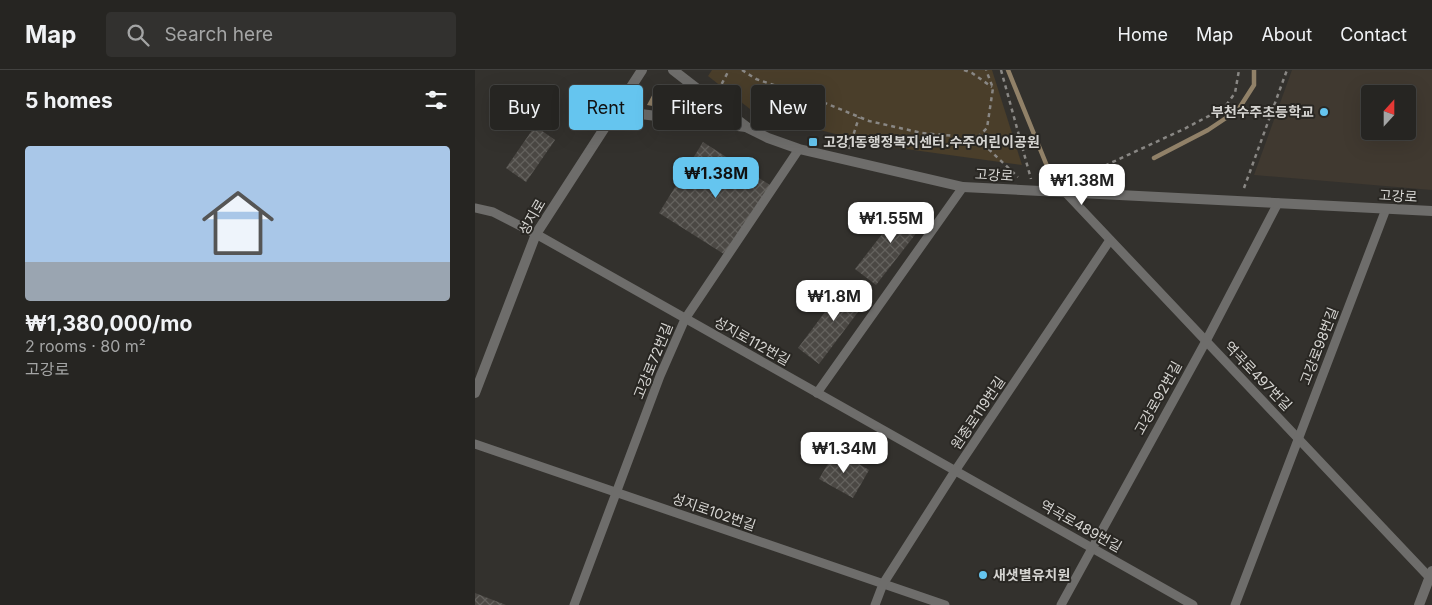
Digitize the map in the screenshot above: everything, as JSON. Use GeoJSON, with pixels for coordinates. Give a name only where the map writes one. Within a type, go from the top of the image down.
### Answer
{"type":"FeatureCollection","features":[{"type":"Feature","properties":{"kind":"street","name":"성지로"},"geometry":{"type":"LineString","coordinates":[[632,85],[642,70]]}},
{"type":"Feature","properties":{"kind":"street","name":"고강로"},"geometry":{"type":"LineString","coordinates":[[673,70],[692,85]]}},
{"type":"Feature","properties":{"kind":"street"},"geometry":{"type":"LineString","coordinates":[[643,114],[748,128]]}},
{"type":"Feature","properties":{"kind":"street","name":"고강로"},"geometry":{"type":"LineString","coordinates":[[741,123],[768,138],[799,149],[963,187],[1432,211]]}},
{"type":"Feature","properties":{"kind":"street","name":"성지로"},"geometry":{"type":"LineString","coordinates":[[475,392],[536,234],[604,130]]}},
{"type":"Feature","properties":{"kind":"street"},"geometry":{"type":"LineString","coordinates":[[1419,605],[1431,574]]}},
{"type":"Feature","properties":{"kind":"lane","name":"고강로72번길"},"geometry":{"type":"LineString","coordinates":[[574,605],[660,376],[685,319],[799,149]]}},
{"type":"Feature","properties":{"kind":"lane"},"geometry":{"type":"LineString","coordinates":[[817,393],[963,187]]}},
{"type":"Feature","properties":{"kind":"lane","name":"역곡로497번길"},"geometry":{"type":"LineString","coordinates":[[1066,193],[1298,438],[1431,574]]}},
{"type":"Feature","properties":{"kind":"lane","name":"고강로92번길"},"geometry":{"type":"LineString","coordinates":[[1061,605],[1206,341],[1278,204]]}},
{"type":"Feature","properties":{"kind":"lane","name":"성지로112번길"},"geometry":{"type":"LineString","coordinates":[[475,208],[493,212],[536,234],[955,471]]}},
{"type":"Feature","properties":{"kind":"lane","name":"고강로98번길"},"geometry":{"type":"LineString","coordinates":[[1235,605],[1386,209]]}},
{"type":"Feature","properties":{"kind":"lane","name":"원종로119번길"},"geometry":{"type":"LineString","coordinates":[[875,605],[883,584],[955,471],[1110,240]]}},
{"type":"Feature","properties":{"kind":"lane","name":"성지로102번길"},"geometry":{"type":"LineString","coordinates":[[475,444],[945,605]]}},
{"type":"Feature","properties":{"kind":"lane","name":"역곡로489번길"},"geometry":{"type":"LineString","coordinates":[[955,471],[1193,605]]}},
{"type":"Feature","properties":{"kind":"path"},"geometry":{"type":"LineString","coordinates":[[721,85],[729,70]]}},
{"type":"Feature","properties":{"kind":"path"},"geometry":{"type":"LineString","coordinates":[[743,70],[756,79],[820,101],[869,121],[922,133],[977,138],[1034,191]]}},
{"type":"Feature","properties":{"kind":"path"},"geometry":{"type":"LineString","coordinates":[[964,70],[972,73],[993,88]]}},
{"type":"Feature","properties":{"kind":"path"},"geometry":{"type":"LineString","coordinates":[[977,138],[987,128],[993,88],[986,70]]}},
{"type":"Feature","properties":{"kind":"path"},"geometry":{"type":"LineString","coordinates":[[1001,70],[1034,191]]}},
{"type":"Feature","properties":{"kind":"path"},"geometry":{"type":"LineString","coordinates":[[1076,180],[1185,129],[1224,108],[1235,93],[1239,70]]}},
{"type":"Feature","properties":{"kind":"path"},"geometry":{"type":"LineString","coordinates":[[1239,202],[1287,70]]}},
{"type":"Feature","properties":{"kind":"path"},"geometry":{"type":"LineString","coordinates":[[845,160],[859,117]]}},
{"type":"Feature","properties":{"kind":"shaded area"},"geometry":{"type":"Polygon","coordinates":[[[712,70],[992,70],[1022,165],[877,145],[820,130],[825,130],[825,85],[751,85],[751,110],[741,102],[741,85],[719,85],[708,76],[712,70]]]}},
{"type":"Feature","properties":{"kind":"shaded area","name":"부천수주초등학교"},"geometry":{"type":"Polygon","coordinates":[[[1292,70],[1432,70],[1432,190],[1254,175],[1292,70]]]}},
{"type":"Feature","properties":{"kind":"water"},"geometry":{"type":"Polygon","coordinates":[[[653,94],[653,106],[647,105],[653,94]]]}},
{"type":"Feature","properties":{"kind":"building"},"geometry":{"type":"Polygon","coordinates":[[[532,130],[541,130],[555,140],[526,182],[506,168],[532,130]]]}},
{"type":"Feature","properties":{"kind":"building"},"geometry":{"type":"Polygon","coordinates":[[[703,142],[773,187],[727,256],[659,213],[703,142]]]}},
{"type":"Feature","properties":{"kind":"building"},"geometry":{"type":"Polygon","coordinates":[[[907,202],[928,218],[876,285],[855,269],[907,202]]]}},
{"type":"Feature","properties":{"kind":"building"},"geometry":{"type":"Polygon","coordinates":[[[849,280],[870,296],[819,364],[798,348],[849,280]]]}},
{"type":"Feature","properties":{"kind":"building"},"geometry":{"type":"Polygon","coordinates":[[[836,450],[869,470],[853,498],[819,479],[836,450]]]}},
{"type":"Feature","properties":{"kind":"building"},"geometry":{"type":"Polygon","coordinates":[[[475,593],[506,605],[475,605],[475,593]]]}},
{"type":"Feature","properties":{"kind":"waterway"},"geometry":{"type":"LineString","coordinates":[[1008,70],[1047,166]]}},
{"type":"Feature","properties":{"kind":"waterway"},"geometry":{"type":"LineString","coordinates":[[1154,158],[1208,130],[1238,110],[1254,85],[1254,70]]}},
{"type":"Feature","properties":{"kind":"place","name":"부천수주초등학교"},"geometry":{"type":"Point","coordinates":[1324,112]}},
{"type":"Feature","properties":{"kind":"place","name":"고강1동행정복지센터.수주어린이공원"},"geometry":{"type":"Point","coordinates":[813,142]}},
{"type":"Feature","properties":{"kind":"place","name":"새샛별유치원"},"geometry":{"type":"Point","coordinates":[983,575]}}]}
